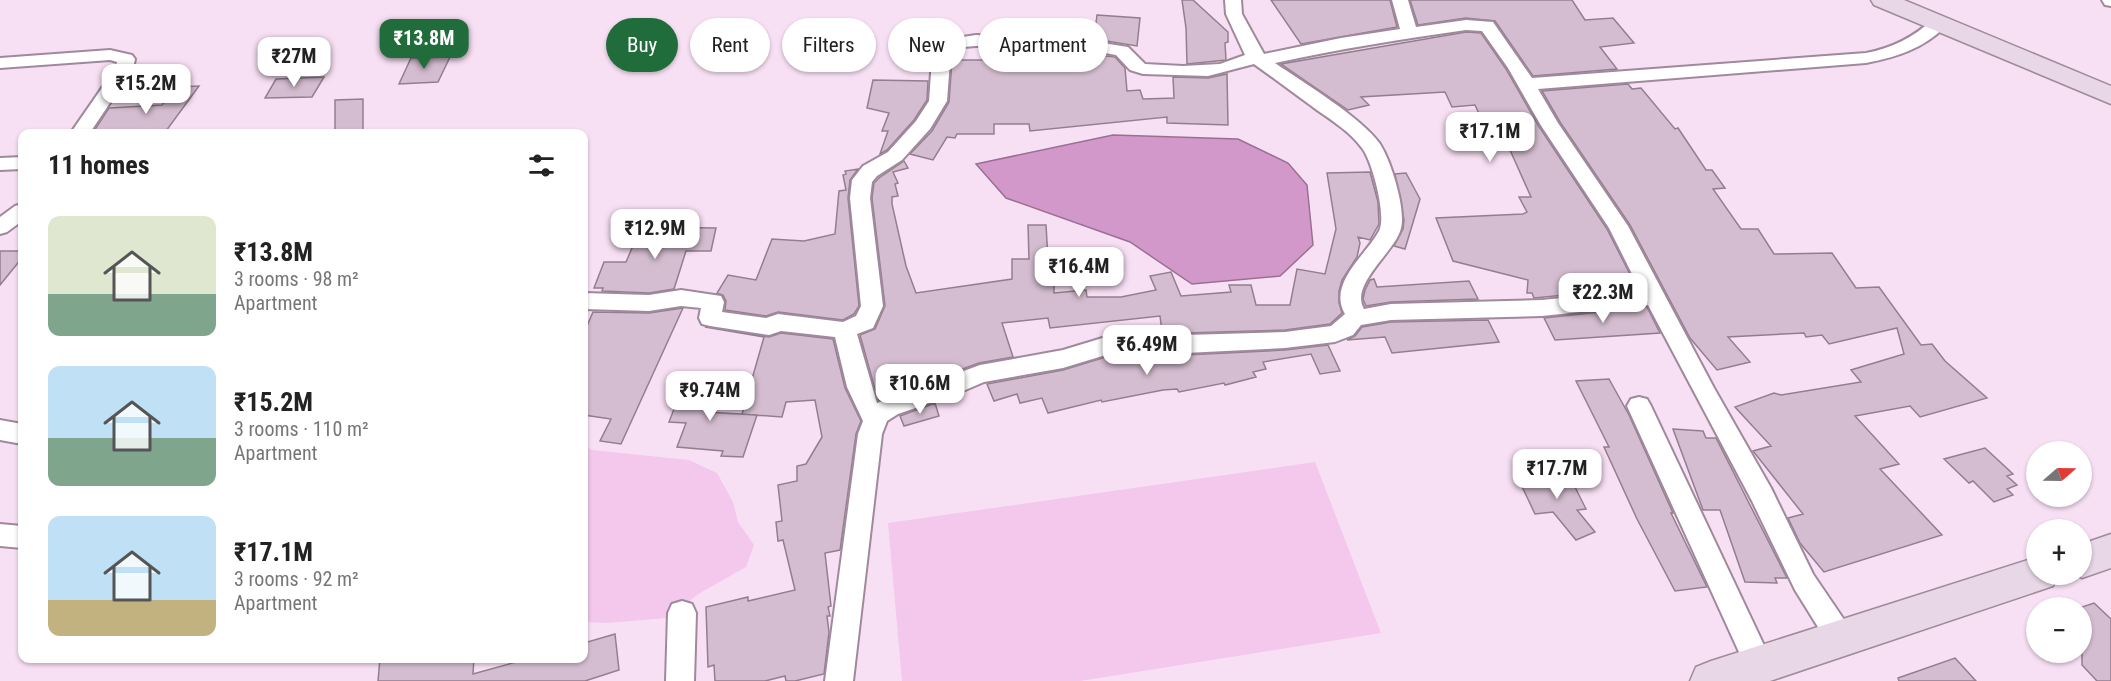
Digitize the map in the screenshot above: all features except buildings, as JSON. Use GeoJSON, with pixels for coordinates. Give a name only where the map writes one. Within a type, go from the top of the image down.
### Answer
{"type":"FeatureCollection","features":[{"type":"Feature","properties":{"kind":"main road"},"geometry":{"type":"LineString","coordinates":[[1883,0],[2111,96]]}},
{"type":"Feature","properties":{"kind":"main road"},"geometry":{"type":"LineString","coordinates":[[2092,558],[2111,551]]}},
{"type":"Feature","properties":{"kind":"main road"},"geometry":{"type":"LineString","coordinates":[[1711,681],[2026,578]]}},
{"type":"Feature","properties":{"kind":"street"},"geometry":{"type":"LineString","coordinates":[[1233,0],[1234,14],[1255,57],[1357,130],[1372,147],[1381,166],[1392,216],[1391,230],[1354,286],[1351,304],[1357,315]]}},
{"type":"Feature","properties":{"kind":"street"},"geometry":{"type":"LineString","coordinates":[[1400,0],[1410,35]]}},
{"type":"Feature","properties":{"kind":"street"},"geometry":{"type":"LineString","coordinates":[[1525,84],[1866,58],[1901,50],[1926,36],[1939,23]]}},
{"type":"Feature","properties":{"kind":"street"},"geometry":{"type":"LineString","coordinates":[[588,301],[649,303],[681,298],[713,302],[710,318],[769,327],[778,322],[844,330],[865,322],[873,306],[860,198],[862,180],[870,171],[895,156],[923,125],[938,101],[942,45],[966,40],[1061,43],[1122,50],[1139,68],[1175,71],[1219,70],[1239,66],[1255,57],[1263,60],[1341,43],[1410,35],[1466,25],[1487,26],[1549,124],[1618,226],[1706,395],[1762,495],[1804,582],[1841,639]]}},
{"type":"Feature","properties":{"kind":"street"},"geometry":{"type":"LineString","coordinates":[[0,63],[110,55],[126,59],[124,69],[82,129]]}},
{"type":"Feature","properties":{"kind":"street"},"geometry":{"type":"LineString","coordinates":[[0,164],[18,163]]}},
{"type":"Feature","properties":{"kind":"street"},"geometry":{"type":"LineString","coordinates":[[0,227],[18,214]]}},
{"type":"Feature","properties":{"kind":"street"},"geometry":{"type":"LineString","coordinates":[[1357,315],[1542,308],[1656,296]]}},
{"type":"Feature","properties":{"kind":"street"},"geometry":{"type":"LineString","coordinates":[[839,681],[870,434],[875,419],[890,407],[948,388],[980,374],[1063,359],[1119,342],[1185,344],[1335,334],[1345,329],[1357,315]]}},
{"type":"Feature","properties":{"kind":"street"},"geometry":{"type":"LineString","coordinates":[[844,330],[852,352],[852,365],[860,395],[875,419]]}},
{"type":"Feature","properties":{"kind":"street"},"geometry":{"type":"LineString","coordinates":[[1639,406],[1759,665]]}},
{"type":"Feature","properties":{"kind":"street"},"geometry":{"type":"LineString","coordinates":[[0,430],[18,433]]}},
{"type":"Feature","properties":{"kind":"street"},"geometry":{"type":"LineString","coordinates":[[0,536],[18,537]]}},
{"type":"Feature","properties":{"kind":"street"},"geometry":{"type":"LineString","coordinates":[[680,681],[682,613]]}},
{"type":"Feature","properties":{"kind":"shaded area"},"geometry":{"type":"Polygon","coordinates":[[[1113,135],[1238,139],[1288,163],[1307,185],[1313,245],[1280,276],[1192,284],[1130,242],[1006,198],[976,164],[1113,135]]]}},
{"type":"Feature","properties":{"kind":"shaded area"},"geometry":{"type":"Polygon","coordinates":[[[588,448],[689,460],[717,473],[733,502],[738,522],[754,545],[746,567],[700,593],[667,618],[607,623],[588,622],[588,448]]]}},
{"type":"Feature","properties":{"kind":"shaded area"},"geometry":{"type":"Polygon","coordinates":[[[1315,462],[1381,633],[1080,681],[902,681],[888,523],[1315,462]]]}}]}
